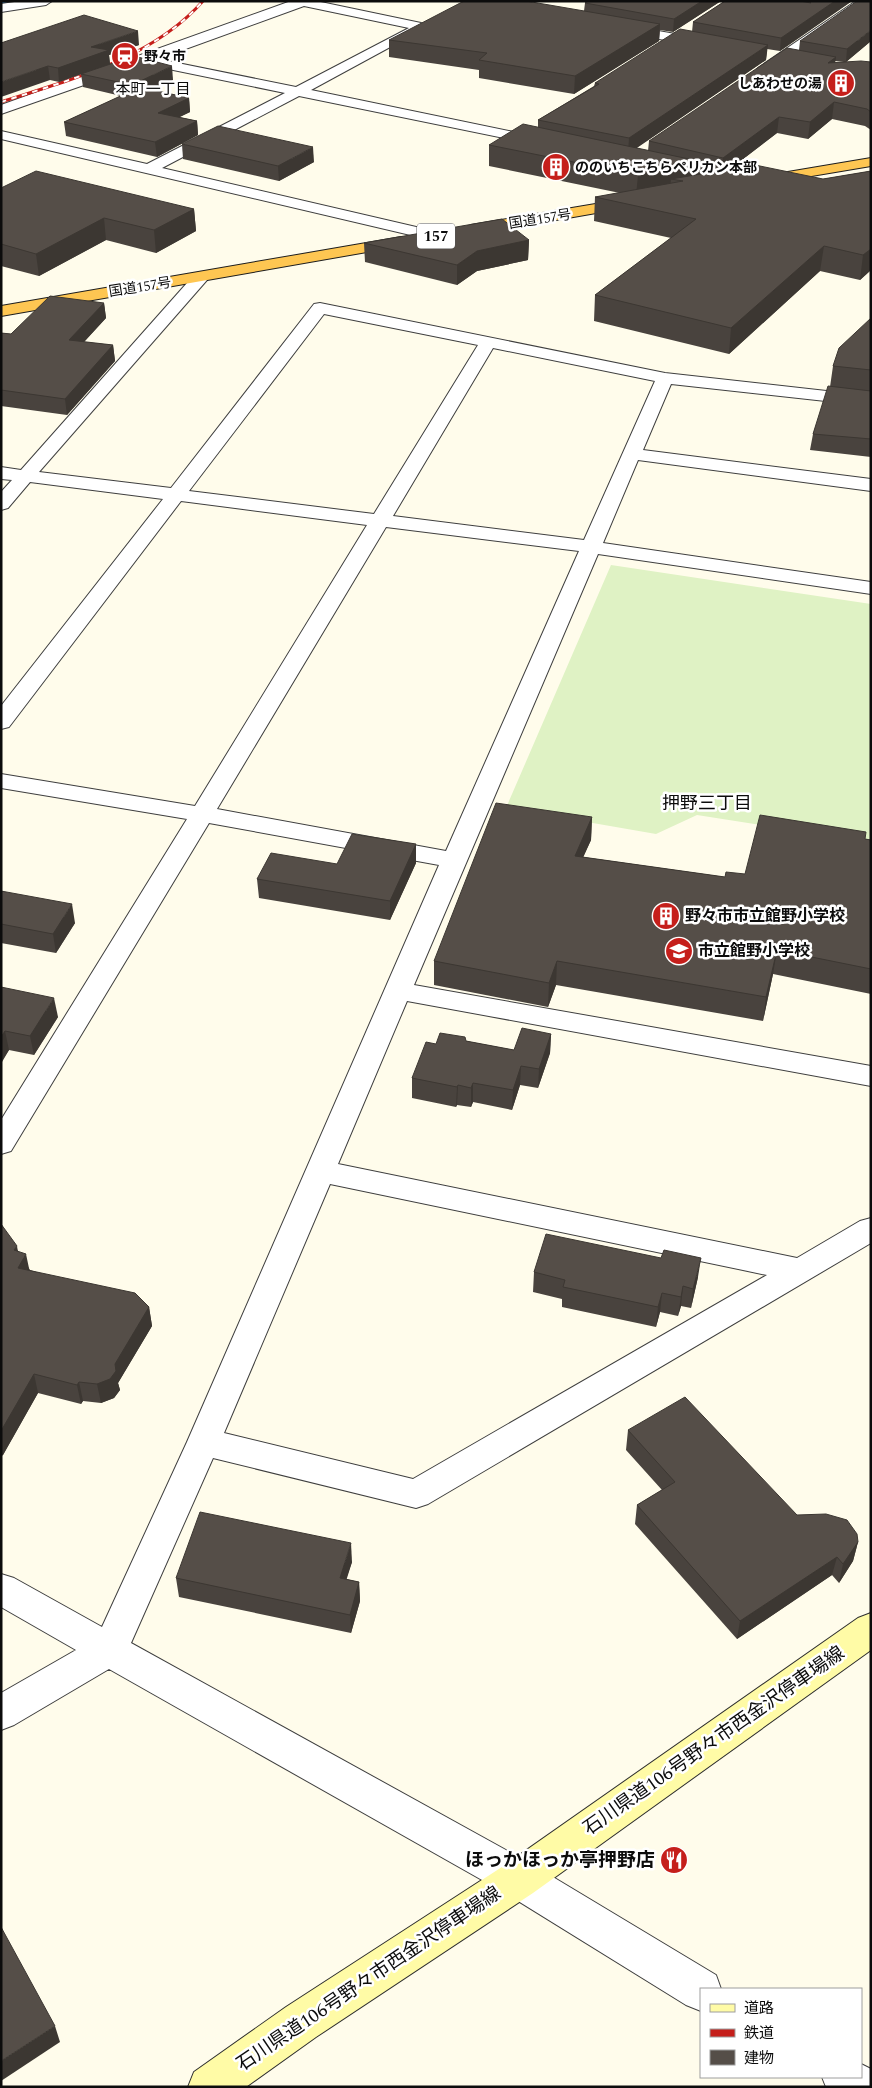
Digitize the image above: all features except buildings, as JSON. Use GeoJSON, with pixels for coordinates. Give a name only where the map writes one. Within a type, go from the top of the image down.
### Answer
{"type":"FeatureCollection","features":[{"type":"Feature","properties":{"kind":"highway"},"geometry":{"type":"LineString","coordinates":[[750,182],[871,162]]}},
{"type":"Feature","properties":{"kind":"highway","name":"国道157号"},"geometry":{"type":"LineString","coordinates":[[1,311],[649,200]]}},
{"type":"Feature","properties":{"kind":"main road","name":"石川県道106号野々市西金沢停車場線"},"geometry":{"type":"LineString","coordinates":[[209,2087],[301,2022],[519,1879],[871,1629]]}},
{"type":"Feature","properties":{"kind":"street"},"geometry":{"type":"LineString","coordinates":[[4,6],[46,1]]}},
{"type":"Feature","properties":{"kind":"street"},"geometry":{"type":"LineString","coordinates":[[752,79],[865,1]]}},
{"type":"Feature","properties":{"kind":"street"},"geometry":{"type":"LineString","coordinates":[[1,110],[145,60],[301,2],[425,25],[151,168]]}},
{"type":"Feature","properties":{"kind":"street"},"geometry":{"type":"LineString","coordinates":[[609,26],[716,45]]}},
{"type":"Feature","properties":{"kind":"street"},"geometry":{"type":"LineString","coordinates":[[660,48],[693,28]]}},
{"type":"Feature","properties":{"kind":"street"},"geometry":{"type":"LineString","coordinates":[[764,54],[804,61]]}},
{"type":"Feature","properties":{"kind":"street"},"geometry":{"type":"LineString","coordinates":[[145,60],[556,145]]}},
{"type":"Feature","properties":{"kind":"street"},"geometry":{"type":"LineString","coordinates":[[519,137],[535,126]]}},
{"type":"Feature","properties":{"kind":"street"},"geometry":{"type":"LineString","coordinates":[[1,135],[151,168],[436,236]]}},
{"type":"Feature","properties":{"kind":"street"},"geometry":{"type":"LineString","coordinates":[[1,504],[202,278]]}},
{"type":"Feature","properties":{"kind":"street"},"geometry":{"type":"LineString","coordinates":[[1,722],[320,308],[665,378],[871,401]]}},
{"type":"Feature","properties":{"kind":"street"},"geometry":{"type":"LineString","coordinates":[[1,1144],[489,341]]}},
{"type":"Feature","properties":{"kind":"street"},"geometry":{"type":"LineString","coordinates":[[1,1713],[110,1650],[204,1442],[454,860],[665,378]]}},
{"type":"Feature","properties":{"kind":"street"},"geometry":{"type":"LineString","coordinates":[[632,454],[871,485]]}},
{"type":"Feature","properties":{"kind":"street"},"geometry":{"type":"LineString","coordinates":[[1,473],[592,547],[871,588]]}},
{"type":"Feature","properties":{"kind":"street"},"geometry":{"type":"LineString","coordinates":[[1,781],[202,814],[454,860]]}},
{"type":"Feature","properties":{"kind":"street"},"geometry":{"type":"LineString","coordinates":[[398,991],[871,1076]]}},
{"type":"Feature","properties":{"kind":"street"},"geometry":{"type":"LineString","coordinates":[[320,1171],[800,1270]]}},
{"type":"Feature","properties":{"kind":"street"},"geometry":{"type":"LineString","coordinates":[[204,1442],[416,1494],[871,1229]]}},
{"type":"Feature","properties":{"kind":"street"},"geometry":{"type":"LineString","coordinates":[[1,1589],[519,1879],[700,1989]]}},
{"type":"Feature","properties":{"kind":"street"},"geometry":{"type":"LineString","coordinates":[[846,2078],[860,2087]]}},
{"type":"Feature","properties":{"kind":"green space"},"geometry":{"type":"Polygon","coordinates":[[[611,565],[871,604],[871,842],[697,815],[656,834],[506,808],[611,565]]]}},
{"type":"Feature","properties":{"kind":"waterway"},"geometry":{"type":"LineString","coordinates":[[1,3],[10,1]]}},
{"type":"Feature","properties":{"kind":"railway"},"geometry":{"type":"LineString","coordinates":[[1,102],[110,65],[160,38],[183,21],[203,1]]}},
{"type":"Feature","properties":{"kind":"place","name":"野々市"},"geometry":{"type":"Point","coordinates":[125,56]}},
{"type":"Feature","properties":{"kind":"place","name":"しあわせの湯"},"geometry":{"type":"Point","coordinates":[841,83]}},
{"type":"Feature","properties":{"kind":"place","name":"ののいちこちらペリカン本部"},"geometry":{"type":"Point","coordinates":[556,167]}},
{"type":"Feature","properties":{"kind":"place","name":"野々市市立館野小学校"},"geometry":{"type":"Point","coordinates":[666,916]}},
{"type":"Feature","properties":{"kind":"place","name":"市立館野小学校"},"geometry":{"type":"Point","coordinates":[679,951]}},
{"type":"Feature","properties":{"kind":"place","name":"ほっかほっか亭押野店"},"geometry":{"type":"Point","coordinates":[674,1860]}},
{"type":"Feature","properties":{"kind":"district","name":"本町一丁目"},"geometry":{"type":"Point","coordinates":[153,89]}},
{"type":"Feature","properties":{"kind":"district","name":"押野三丁目"},"geometry":{"type":"Point","coordinates":[707,803]}}]}
